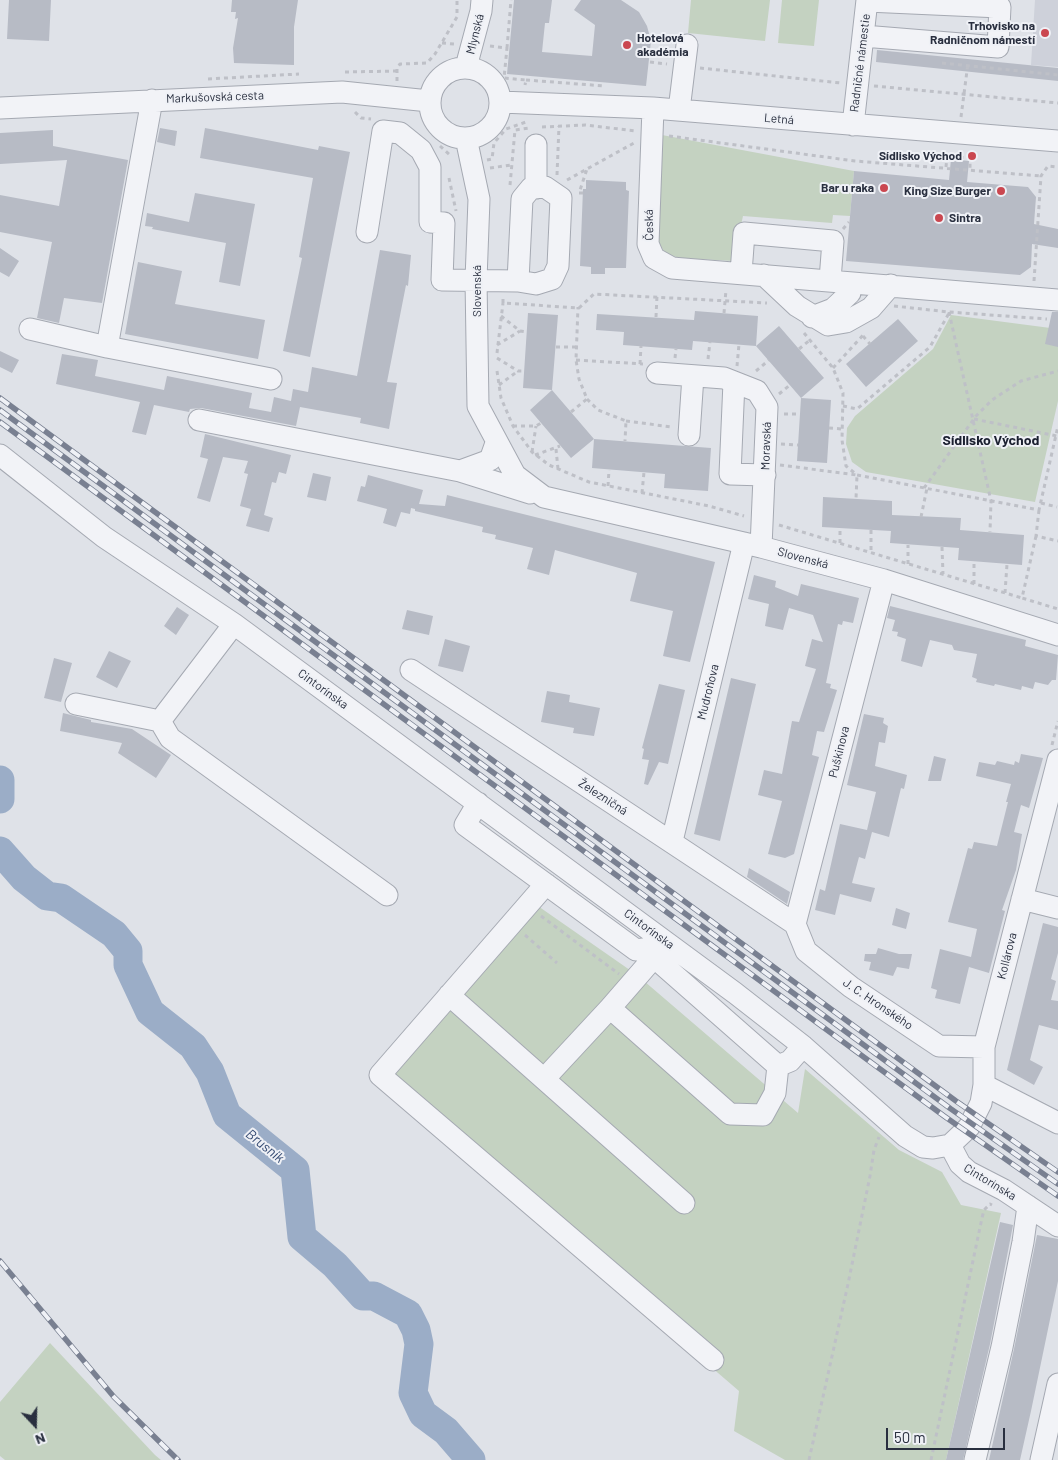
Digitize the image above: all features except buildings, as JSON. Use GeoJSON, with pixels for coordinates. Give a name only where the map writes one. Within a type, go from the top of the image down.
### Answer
{"type":"FeatureCollection","features":[{"type":"Feature","properties":{"kind":"street","name":"Mlynská"},"geometry":{"type":"LineString","coordinates":[[466,67],[482,0]]}},
{"type":"Feature","properties":{"kind":"street","name":"Radničné námestie"},"geometry":{"type":"LineString","coordinates":[[853,125],[867,0]]}},
{"type":"Feature","properties":{"kind":"street"},"geometry":{"type":"LineString","coordinates":[[863,36],[969,55],[998,47],[1000,8],[867,0]]}},
{"type":"Feature","properties":{"kind":"street"},"geometry":{"type":"LineString","coordinates":[[679,110],[687,44]]}},
{"type":"Feature","properties":{"kind":"street"},"geometry":{"type":"LineString","coordinates":[[466,67],[479,70],[490,78],[497,89],[500,102],[498,114],[493,123],[481,133],[466,138],[454,136],[444,131],[436,123],[431,112],[430,101],[432,90],[437,81],[455,68],[466,67]]}},
{"type":"Feature","properties":{"kind":"street","name":"Markušovská cesta"},"geometry":{"type":"LineString","coordinates":[[0,108],[342,92],[430,101]]}},
{"type":"Feature","properties":{"kind":"street"},"geometry":{"type":"LineString","coordinates":[[0,93],[26,107]]}},
{"type":"Feature","properties":{"kind":"street"},"geometry":{"type":"LineString","coordinates":[[108,347],[152,100]]}},
{"type":"Feature","properties":{"kind":"street","name":"Letná"},"geometry":{"type":"LineString","coordinates":[[500,102],[653,108],[1058,141]]}},
{"type":"Feature","properties":{"kind":"street","name":"Česká"},"geometry":{"type":"LineString","coordinates":[[653,108],[648,244],[654,258],[672,268],[892,285],[1057,310]]}},
{"type":"Feature","properties":{"kind":"street"},"geometry":{"type":"LineString","coordinates":[[368,232],[383,131],[400,133],[421,150],[430,167],[430,222],[444,223],[442,280],[518,280],[536,284],[552,279],[558,266],[561,198],[545,187],[531,188],[522,198],[518,280]]}},
{"type":"Feature","properties":{"kind":"street","name":"Slovenská"},"geometry":{"type":"LineString","coordinates":[[466,138],[479,199],[476,280],[478,406],[514,475],[544,497]]}},
{"type":"Feature","properties":{"kind":"street"},"geometry":{"type":"LineString","coordinates":[[536,145],[536,188]]}},
{"type":"Feature","properties":{"kind":"street"},"geometry":{"type":"LineString","coordinates":[[741,273],[744,233],[833,241],[830,280]]}},
{"type":"Feature","properties":{"kind":"street"},"geometry":{"type":"LineString","coordinates":[[764,275],[812,317],[828,325],[846,322],[871,308],[892,285]]}},
{"type":"Feature","properties":{"kind":"street"},"geometry":{"type":"LineString","coordinates":[[812,317],[833,309],[850,293]]}},
{"type":"Feature","properties":{"kind":"street"},"geometry":{"type":"LineString","coordinates":[[30,329],[271,380]]}},
{"type":"Feature","properties":{"kind":"street","name":"Moravská"},"geometry":{"type":"LineString","coordinates":[[648,368],[693,376],[724,378],[757,391],[767,407],[770,470],[762,521],[753,545]]}},
{"type":"Feature","properties":{"kind":"street"},"geometry":{"type":"LineString","coordinates":[[689,435],[693,376]]}},
{"type":"Feature","properties":{"kind":"street"},"geometry":{"type":"LineString","coordinates":[[734,382],[730,474],[770,470]]}},
{"type":"Feature","properties":{"kind":"street","name":"Slovenská"},"geometry":{"type":"LineString","coordinates":[[199,420],[460,471],[544,497],[753,545],[884,580],[1058,635]]}},
{"type":"Feature","properties":{"kind":"street"},"geometry":{"type":"LineString","coordinates":[[460,471],[490,460],[496,443]]}},
{"type":"Feature","properties":{"kind":"street","name":"Cintorínska"},"geometry":{"type":"LineString","coordinates":[[0,455],[104,537],[234,624],[478,803],[656,947],[803,1046],[910,1140],[933,1148],[950,1146],[960,1164],[969,1172],[1028,1206],[1058,1226]]}},
{"type":"Feature","properties":{"kind":"street","name":"Mudroňova"},"geometry":{"type":"LineString","coordinates":[[672,841],[753,545]]}},
{"type":"Feature","properties":{"kind":"street","name":"Puškinova"},"geometry":{"type":"LineString","coordinates":[[795,924],[884,580]]}},
{"type":"Feature","properties":{"kind":"street"},"geometry":{"type":"LineString","coordinates":[[160,721],[234,624]]}},
{"type":"Feature","properties":{"kind":"street","name":"Železničná"},"geometry":{"type":"LineString","coordinates":[[411,670],[795,924]]}},
{"type":"Feature","properties":{"kind":"street"},"geometry":{"type":"LineString","coordinates":[[76,704],[160,721],[170,738],[387,895]]}},
{"type":"Feature","properties":{"kind":"street","name":"Kollárova"},"geometry":{"type":"LineString","coordinates":[[950,1146],[969,1127],[976,1115],[984,1085],[984,1047],[1058,760]]}},
{"type":"Feature","properties":{"kind":"street"},"geometry":{"type":"LineString","coordinates":[[478,803],[465,825],[636,950],[656,947]]}},
{"type":"Feature","properties":{"kind":"street"},"geometry":{"type":"LineString","coordinates":[[546,884],[380,1075],[713,1360]]}},
{"type":"Feature","properties":{"kind":"street"},"geometry":{"type":"LineString","coordinates":[[1022,899],[1058,908]]}},
{"type":"Feature","properties":{"kind":"street","name":"J. C. Hronského"},"geometry":{"type":"LineString","coordinates":[[795,924],[806,952],[851,987],[931,1041],[939,1046],[984,1047]]}},
{"type":"Feature","properties":{"kind":"street"},"geometry":{"type":"LineString","coordinates":[[544,1078],[610,1008],[631,983],[656,947]]}},
{"type":"Feature","properties":{"kind":"street"},"geometry":{"type":"LineString","coordinates":[[656,947],[664,966],[778,1066]]}},
{"type":"Feature","properties":{"kind":"street"},"geometry":{"type":"LineString","coordinates":[[449,996],[684,1203]]}},
{"type":"Feature","properties":{"kind":"street"},"geometry":{"type":"LineString","coordinates":[[610,1008],[730,1114],[763,1116],[775,1093],[778,1066]]}},
{"type":"Feature","properties":{"kind":"street"},"geometry":{"type":"LineString","coordinates":[[778,1066],[790,1061],[803,1046]]}},
{"type":"Feature","properties":{"kind":"street"},"geometry":{"type":"LineString","coordinates":[[984,1085],[1058,1123]]}},
{"type":"Feature","properties":{"kind":"street"},"geometry":{"type":"LineString","coordinates":[[975,1460],[1008,1318],[1028,1206]]}},
{"type":"Feature","properties":{"kind":"street"},"geometry":{"type":"LineString","coordinates":[[1041,1460],[1058,1384]]}},
{"type":"Feature","properties":{"kind":"path"},"geometry":{"type":"LineString","coordinates":[[511,0],[504,78],[526,80],[523,103],[523,129]]}},
{"type":"Feature","properties":{"kind":"path"},"geometry":{"type":"LineString","coordinates":[[442,43],[506,48]]}},
{"type":"Feature","properties":{"kind":"path"},"geometry":{"type":"LineString","coordinates":[[958,157],[969,55]]}},
{"type":"Feature","properties":{"kind":"path"},"geometry":{"type":"LineString","coordinates":[[940,62],[969,55],[1058,75]]}},
{"type":"Feature","properties":{"kind":"path"},"geometry":{"type":"LineString","coordinates":[[557,178],[559,126]]}},
{"type":"Feature","properties":{"kind":"path"},"geometry":{"type":"LineString","coordinates":[[564,182],[652,133]]}},
{"type":"Feature","properties":{"kind":"path"},"geometry":{"type":"LineString","coordinates":[[946,167],[948,156],[970,158],[970,169]]}},
{"type":"Feature","properties":{"kind":"path"},"geometry":{"type":"LineString","coordinates":[[855,161],[1041,176]]}},
{"type":"Feature","properties":{"kind":"path"},"geometry":{"type":"LineString","coordinates":[[1024,281],[1034,282],[1041,176],[1048,166],[1058,167]]}},
{"type":"Feature","properties":{"kind":"path"},"geometry":{"type":"LineString","coordinates":[[583,194],[579,193],[587,169]]}},
{"type":"Feature","properties":{"kind":"path"},"geometry":{"type":"LineString","coordinates":[[656,317],[657,296]]}},
{"type":"Feature","properties":{"kind":"path"},"geometry":{"type":"LineString","coordinates":[[503,303],[497,358],[498,386],[506,413],[513,426],[534,454],[558,469],[589,482],[709,506],[840,543],[1058,609]]}},
{"type":"Feature","properties":{"kind":"path"},"geometry":{"type":"LineString","coordinates":[[887,311],[894,306],[949,312],[1057,310]]}},
{"type":"Feature","properties":{"kind":"path"},"geometry":{"type":"LineString","coordinates":[[578,307],[576,347],[579,378],[587,399],[598,410],[626,420],[672,427],[689,435]]}},
{"type":"Feature","properties":{"kind":"path"},"geometry":{"type":"LineString","coordinates":[[843,406],[857,409],[930,347],[949,312]]}},
{"type":"Feature","properties":{"kind":"path"},"geometry":{"type":"LineString","coordinates":[[949,312],[991,501],[990,532]]}},
{"type":"Feature","properties":{"kind":"path"},"geometry":{"type":"LineString","coordinates":[[501,316],[520,332]]}},
{"type":"Feature","properties":{"kind":"path"},"geometry":{"type":"LineString","coordinates":[[857,475],[846,466],[842,429],[843,393],[833,368],[868,329]]}},
{"type":"Feature","properties":{"kind":"path"},"geometry":{"type":"LineString","coordinates":[[498,345],[520,332],[527,332]]}},
{"type":"Feature","properties":{"kind":"path"},"geometry":{"type":"LineString","coordinates":[[863,336],[870,344]]}},
{"type":"Feature","properties":{"kind":"path"},"geometry":{"type":"LineString","coordinates":[[799,349],[810,340]]}},
{"type":"Feature","properties":{"kind":"path"},"geometry":{"type":"LineString","coordinates":[[709,351],[710,342]]}},
{"type":"Feature","properties":{"kind":"path"},"geometry":{"type":"LineString","coordinates":[[739,344],[739,354]]}},
{"type":"Feature","properties":{"kind":"path"},"geometry":{"type":"LineString","coordinates":[[642,346],[648,368]]}},
{"type":"Feature","properties":{"kind":"path"},"geometry":{"type":"LineString","coordinates":[[556,347],[576,347]]}},
{"type":"Feature","properties":{"kind":"path"},"geometry":{"type":"LineString","coordinates":[[675,356],[676,349]]}},
{"type":"Feature","properties":{"kind":"path"},"geometry":{"type":"LineString","coordinates":[[497,358],[518,371],[524,371]]}},
{"type":"Feature","properties":{"kind":"path"},"geometry":{"type":"LineString","coordinates":[[762,366],[769,360]]}},
{"type":"Feature","properties":{"kind":"path"},"geometry":{"type":"LineString","coordinates":[[498,386],[518,371]]}},
{"type":"Feature","properties":{"kind":"path"},"geometry":{"type":"LineString","coordinates":[[922,517],[925,488],[973,420],[992,400],[1013,385],[1036,375],[1058,371]]}},
{"type":"Feature","properties":{"kind":"path"},"geometry":{"type":"LineString","coordinates":[[784,390],[790,385]]}},
{"type":"Feature","properties":{"kind":"path"},"geometry":{"type":"LineString","coordinates":[[571,412],[587,399]]}},
{"type":"Feature","properties":{"kind":"path"},"geometry":{"type":"LineString","coordinates":[[794,414],[800,414]]}},
{"type":"Feature","properties":{"kind":"path"},"geometry":{"type":"LineString","coordinates":[[625,441],[626,420]]}},
{"type":"Feature","properties":{"kind":"path"},"geometry":{"type":"LineString","coordinates":[[973,420],[1057,435]]}},
{"type":"Feature","properties":{"kind":"path"},"geometry":{"type":"LineString","coordinates":[[513,426],[536,426],[540,423]]}},
{"type":"Feature","properties":{"kind":"path"},"geometry":{"type":"LineString","coordinates":[[534,454],[536,426]]}},
{"type":"Feature","properties":{"kind":"path"},"geometry":{"type":"LineString","coordinates":[[1022,598],[1058,426]]}},
{"type":"Feature","properties":{"kind":"path"},"geometry":{"type":"LineString","coordinates":[[829,428],[842,429]]}},
{"type":"Feature","properties":{"kind":"path"},"geometry":{"type":"LineString","coordinates":[[792,444],[798,445]]}},
{"type":"Feature","properties":{"kind":"path"},"geometry":{"type":"LineString","coordinates":[[534,454],[556,449],[560,446]]}},
{"type":"Feature","properties":{"kind":"path"},"geometry":{"type":"LineString","coordinates":[[556,449],[558,469]]}},
{"type":"Feature","properties":{"kind":"path"},"geometry":{"type":"LineString","coordinates":[[608,486],[609,470]]}},
{"type":"Feature","properties":{"kind":"path"},"geometry":{"type":"LineString","coordinates":[[770,470],[857,475],[1040,510]]}},
{"type":"Feature","properties":{"kind":"path"},"geometry":{"type":"LineString","coordinates":[[642,492],[644,472]]}},
{"type":"Feature","properties":{"kind":"path"},"geometry":{"type":"LineString","coordinates":[[856,499],[857,475]]}},
{"type":"Feature","properties":{"kind":"path"},"geometry":{"type":"LineString","coordinates":[[1041,503],[1057,507]]}},
{"type":"Feature","properties":{"kind":"path"},"geometry":{"type":"LineString","coordinates":[[840,528],[840,543]]}},
{"type":"Feature","properties":{"kind":"path"},"geometry":{"type":"LineString","coordinates":[[871,530],[871,553]]}},
{"type":"Feature","properties":{"kind":"path"},"geometry":{"type":"LineString","coordinates":[[1036,536],[1058,541]]}},
{"type":"Feature","properties":{"kind":"path"},"geometry":{"type":"LineString","coordinates":[[908,544],[908,564]]}},
{"type":"Feature","properties":{"kind":"path"},"geometry":{"type":"LineString","coordinates":[[942,547],[943,574]]}},
{"type":"Feature","properties":{"kind":"path"},"geometry":{"type":"LineString","coordinates":[[974,561],[974,584]]}},
{"type":"Feature","properties":{"kind":"path"},"geometry":{"type":"LineString","coordinates":[[1005,593],[1007,564]]}},
{"type":"Feature","properties":{"kind":"path"},"geometry":{"type":"LineString","coordinates":[[527,906],[631,983]]}},
{"type":"Feature","properties":{"kind":"path"},"geometry":{"type":"LineString","coordinates":[[511,924],[557,963]]}},
{"type":"Feature","properties":{"kind":"path"},"geometry":{"type":"LineString","coordinates":[[809,1460],[846,1293],[874,1150],[879,1138],[890,1123]]}},
{"type":"Feature","properties":{"kind":"path"},"geometry":{"type":"LineString","coordinates":[[931,1460],[984,1210],[990,1204],[999,1207]]}},
{"type":"Feature","properties":{"kind":"shaded area","name":"Trhovisko na Radničnom námestí"},"geometry":{"type":"Polygon","coordinates":[[[1035,0],[1058,0],[1058,67],[1031,65],[1035,0]]]}},
{"type":"Feature","properties":{"kind":"green space"},"geometry":{"type":"Polygon","coordinates":[[[691,0],[770,0],[765,41],[688,33],[691,0]]]}},
{"type":"Feature","properties":{"kind":"green space"},"geometry":{"type":"Polygon","coordinates":[[[782,0],[819,0],[814,46],[778,43],[782,0]]]}},
{"type":"Feature","properties":{"kind":"green space"},"geometry":{"type":"Polygon","coordinates":[[[662,135],[854,171],[850,216],[833,215],[832,223],[743,216],[733,261],[679,258],[665,253],[655,237],[662,135]]]}},
{"type":"Feature","properties":{"kind":"green space"},"geometry":{"type":"Polygon","coordinates":[[[951,315],[1058,329],[1058,401],[1035,502],[866,472],[852,462],[846,444],[847,428],[855,416],[933,349],[951,315]]]}},
{"type":"Feature","properties":{"kind":"green space"},"geometry":{"type":"Polygon","coordinates":[[[525,897],[637,975],[798,1113],[805,1069],[899,1150],[942,1172],[961,1205],[1001,1213],[946,1460],[785,1460],[734,1431],[739,1391],[370,1074],[525,897]]]}},
{"type":"Feature","properties":{"kind":"green space"},"geometry":{"type":"Polygon","coordinates":[[[50,1343],[161,1460],[5,1460],[0,1456],[0,1402],[50,1343]]]}},
{"type":"Feature","properties":{"kind":"waterway","name":"Brusník"},"geometry":{"type":"LineString","coordinates":[[0,780],[0,799]]}},
{"type":"Feature","properties":{"kind":"waterway","name":"Brusník"},"geometry":{"type":"LineString","coordinates":[[0,851],[24,878],[47,896],[61,898],[114,934],[128,951],[128,965],[150,1012],[193,1046],[210,1072],[227,1115],[295,1170],[302,1237],[335,1265],[363,1296],[374,1296],[408,1314],[416,1330],[419,1344],[413,1393],[423,1414],[446,1431],[471,1460]]}},
{"type":"Feature","properties":{"kind":"railway"},"geometry":{"type":"LineString","coordinates":[[0,398],[956,1101],[1058,1172]]}},
{"type":"Feature","properties":{"kind":"railway"},"geometry":{"type":"LineString","coordinates":[[0,410],[951,1109],[1058,1184]]}},
{"type":"Feature","properties":{"kind":"railway"},"geometry":{"type":"LineString","coordinates":[[0,422],[944,1116],[1058,1196]]}},
{"type":"Feature","properties":{"kind":"railway"},"geometry":{"type":"LineString","coordinates":[[0,1261],[114,1397],[178,1460]]}},
{"type":"Feature","properties":{"kind":"place","name":"Trhovisko na Radničnom námestí"},"geometry":{"type":"Point","coordinates":[1045,33]}},
{"type":"Feature","properties":{"kind":"place","name":"Hotelová akadémia"},"geometry":{"type":"Point","coordinates":[627,45]}},
{"type":"Feature","properties":{"kind":"place","name":"Sídlisko Východ"},"geometry":{"type":"Point","coordinates":[972,156]}},
{"type":"Feature","properties":{"kind":"place","name":"Bar u raka"},"geometry":{"type":"Point","coordinates":[884,188]}},
{"type":"Feature","properties":{"kind":"place","name":"King Size Burger"},"geometry":{"type":"Point","coordinates":[1001,191]}},
{"type":"Feature","properties":{"kind":"place","name":"Sintra"},"geometry":{"type":"Point","coordinates":[939,218]}},
{"type":"Feature","properties":{"kind":"district","name":"Sídlisko Východ"},"geometry":{"type":"Point","coordinates":[991,440]}}]}
